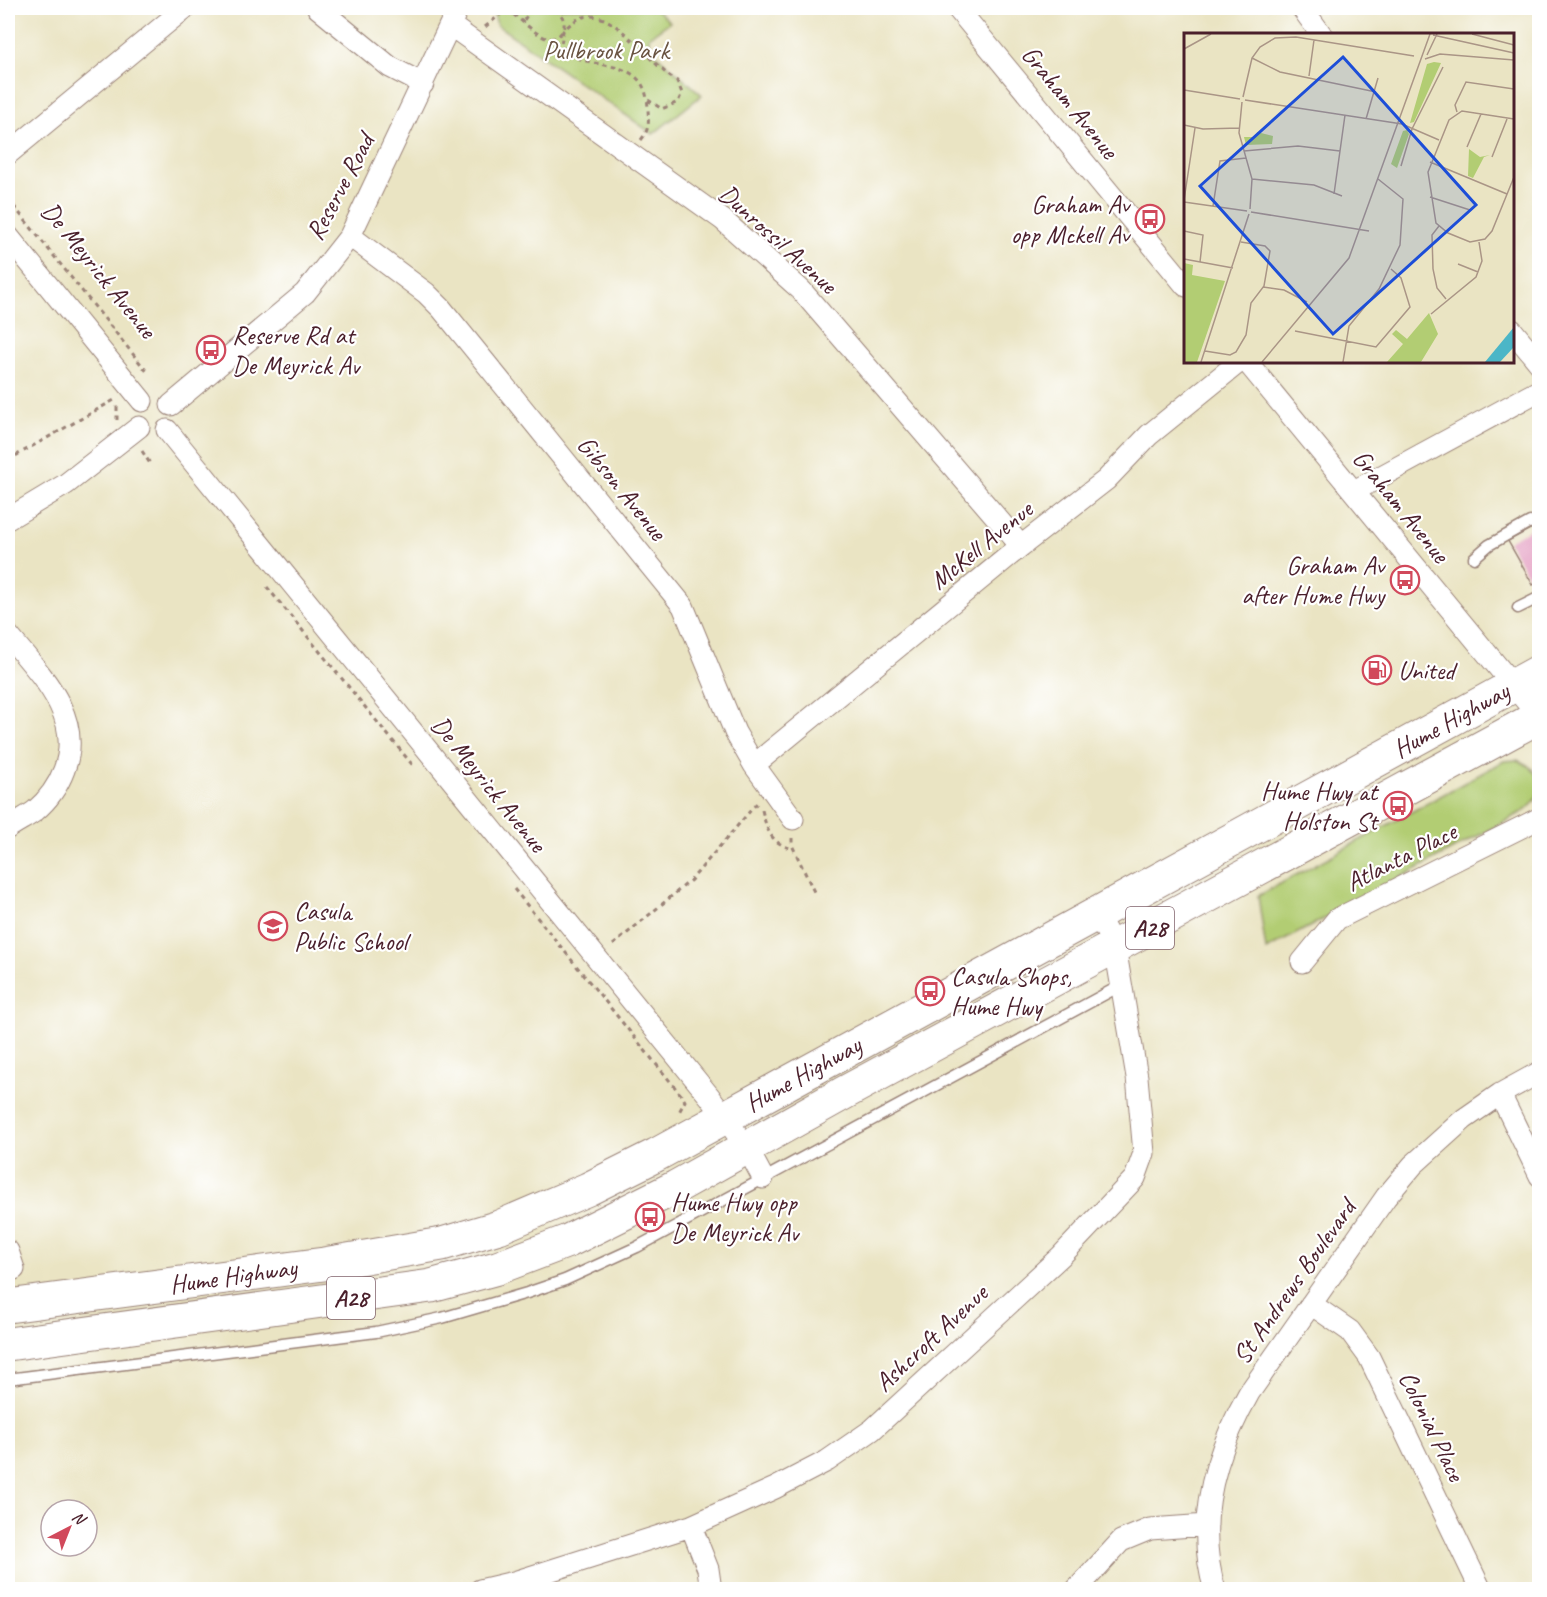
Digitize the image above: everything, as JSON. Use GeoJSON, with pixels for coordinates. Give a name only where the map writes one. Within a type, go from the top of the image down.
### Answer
{"type":"FeatureCollection","features":[{"type":"Feature","properties":{"kind":"highway","name":"Hume Highway"},"geometry":{"type":"LineString","coordinates":[[8,1306],[324,1264],[442,1244],[499,1227],[588,1189],[726,1117],[1526,678]]}},
{"type":"Feature","properties":{"kind":"highway","name":"Hume Highway"},"geometry":{"type":"LineString","coordinates":[[8,1344],[431,1286],[468,1277],[568,1241],[676,1187],[844,1093],[1539,717]]}},
{"type":"Feature","properties":{"kind":"street"},"geometry":{"type":"LineString","coordinates":[[8,154],[185,8]]}},
{"type":"Feature","properties":{"kind":"street"},"geometry":{"type":"LineString","coordinates":[[318,8],[390,67],[423,84]]}},
{"type":"Feature","properties":{"kind":"street","name":"Graham Avenue"},"geometry":{"type":"LineString","coordinates":[[957,8],[1184,285]]}},
{"type":"Feature","properties":{"kind":"street"},"geometry":{"type":"LineString","coordinates":[[1302,8],[1320,33]]}},
{"type":"Feature","properties":{"kind":"street","name":"Reserve Road"},"geometry":{"type":"LineString","coordinates":[[171,405],[305,293],[350,236],[454,16]]}},
{"type":"Feature","properties":{"kind":"street","name":"Dunrossil Avenue"},"geometry":{"type":"LineString","coordinates":[[454,16],[474,43],[723,220],[801,290],[1021,546]]}},
{"type":"Feature","properties":{"kind":"street","name":"De Meyrick Avenue"},"geometry":{"type":"LineString","coordinates":[[8,236],[142,400]]}},
{"type":"Feature","properties":{"kind":"street","name":"Gibson Avenue"},"geometry":{"type":"LineString","coordinates":[[350,236],[426,293],[441,308],[682,606],[735,732],[754,765],[793,819]]}},
{"type":"Feature","properties":{"kind":"street"},"geometry":{"type":"LineString","coordinates":[[1514,333],[1539,364]]}},
{"type":"Feature","properties":{"kind":"street","name":"McKell Avenue"},"geometry":{"type":"LineString","coordinates":[[754,765],[1021,546],[1106,480],[1149,435],[1238,363]]}},
{"type":"Feature","properties":{"kind":"street","name":"Graham Avenue"},"geometry":{"type":"LineString","coordinates":[[1248,363],[1354,491],[1526,678],[1539,717]]}},
{"type":"Feature","properties":{"kind":"street"},"geometry":{"type":"LineString","coordinates":[[1354,491],[1539,390]]}},
{"type":"Feature","properties":{"kind":"street"},"geometry":{"type":"LineString","coordinates":[[154,396],[166,400],[171,405],[173,421],[167,430],[156,434],[139,427],[136,410],[142,400],[154,396]]}},
{"type":"Feature","properties":{"kind":"street"},"geometry":{"type":"LineString","coordinates":[[8,519],[66,483],[139,427]]}},
{"type":"Feature","properties":{"kind":"street","name":"De Meyrick Avenue"},"geometry":{"type":"LineString","coordinates":[[167,430],[726,1117],[747,1148],[763,1178]]}},
{"type":"Feature","properties":{"kind":"street"},"geometry":{"type":"LineString","coordinates":[[8,634],[44,679],[61,706],[69,728],[70,747],[59,783],[48,798],[34,812],[8,828]]}},
{"type":"Feature","properties":{"kind":"street","name":"Atlanta Place"},"geometry":{"type":"LineString","coordinates":[[1302,962],[1337,919],[1539,818]]}},
{"type":"Feature","properties":{"kind":"street","name":"Ashcroft Avenue"},"geometry":{"type":"LineString","coordinates":[[480,1590],[514,1582],[691,1526],[775,1488],[827,1461],[872,1430],[1061,1256],[1135,1178],[1144,1153],[1137,1077],[1115,947],[1096,913]]}},
{"type":"Feature","properties":{"kind":"street","name":"St Andrews Boulevard"},"geometry":{"type":"LineString","coordinates":[[1215,1590],[1206,1544],[1209,1492],[1231,1425],[1249,1393],[1413,1165],[1464,1119],[1500,1094],[1539,1072]]}},
{"type":"Feature","properties":{"kind":"street"},"geometry":{"type":"LineString","coordinates":[[1500,1094],[1539,1176]]}},
{"type":"Feature","properties":{"kind":"street","name":"Colonial Place"},"geometry":{"type":"LineString","coordinates":[[1311,1304],[1350,1331],[1369,1357],[1481,1590]]}},
{"type":"Feature","properties":{"kind":"street"},"geometry":{"type":"LineString","coordinates":[[1076,1590],[1121,1541],[1150,1529],[1207,1525]]}},
{"type":"Feature","properties":{"kind":"street"},"geometry":{"type":"LineString","coordinates":[[691,1526],[708,1569],[711,1590]]}},
{"type":"Feature","properties":{"kind":"lane"},"geometry":{"type":"LineString","coordinates":[[1474,558],[1489,545],[1530,522],[1539,526]]}},
{"type":"Feature","properties":{"kind":"lane"},"geometry":{"type":"LineString","coordinates":[[1518,608],[1539,597]]}},
{"type":"Feature","properties":{"kind":"lane"},"geometry":{"type":"LineString","coordinates":[[8,1379],[376,1332],[442,1318],[527,1293],[592,1268],[852,1133],[1120,986]]}},
{"type":"Feature","properties":{"kind":"path"},"geometry":{"type":"LineString","coordinates":[[474,43],[485,27],[507,8],[546,38],[555,37],[575,20],[592,16],[611,24],[677,81],[682,93],[678,102],[662,109],[648,100]]}},
{"type":"Feature","properties":{"kind":"path"},"geometry":{"type":"LineString","coordinates":[[524,20],[532,8]]}},
{"type":"Feature","properties":{"kind":"path"},"geometry":{"type":"LineString","coordinates":[[553,8],[562,12],[565,20],[561,45],[566,51],[587,61],[617,66],[631,74],[645,87],[649,130],[630,153]]}},
{"type":"Feature","properties":{"kind":"path","name":"De Meyrick Avenue"},"geometry":{"type":"LineString","coordinates":[[8,199],[149,374]]}},
{"type":"Feature","properties":{"kind":"path"},"geometry":{"type":"LineString","coordinates":[[8,460],[116,399],[117,420]]}},
{"type":"Feature","properties":{"kind":"path"},"geometry":{"type":"LineString","coordinates":[[142,451],[151,465]]}},
{"type":"Feature","properties":{"kind":"path","name":"De Meyrick Avenue"},"geometry":{"type":"LineString","coordinates":[[261,579],[422,777]]}},
{"type":"Feature","properties":{"kind":"path"},"geometry":{"type":"LineString","coordinates":[[613,945],[691,880],[757,803],[762,810],[770,838],[782,846],[794,849]]}},
{"type":"Feature","properties":{"kind":"path"},"geometry":{"type":"LineString","coordinates":[[793,819],[794,849],[815,894]]}},
{"type":"Feature","properties":{"kind":"path","name":"De Meyrick Avenue"},"geometry":{"type":"LineString","coordinates":[[512,888],[685,1101],[677,1116]]}},
{"type":"Feature","properties":{"kind":"green space","name":"Pullbrook Park"},"geometry":{"type":"Polygon","coordinates":[[[492,8],[655,8],[670,22],[649,37],[649,48],[702,95],[653,134],[497,25],[492,8]]]}},
{"type":"Feature","properties":{"kind":"green space"},"geometry":{"type":"Polygon","coordinates":[[[1517,760],[1532,770],[1539,782],[1537,796],[1526,810],[1266,950],[1258,896],[1504,761],[1517,760]]]}},
{"type":"Feature","properties":{"kind":"building"},"geometry":{"type":"Polygon","coordinates":[[[1532,528],[1540,533],[1540,581],[1533,585],[1508,541],[1532,528]]]}},
{"type":"Feature","properties":{"kind":"place","name":"Graham Av opp Mckell Av"},"geometry":{"type":"Point","coordinates":[1150,219]}},
{"type":"Feature","properties":{"kind":"place","name":"Reserve Rd at De Meyrick Av"},"geometry":{"type":"Point","coordinates":[211,350]}},
{"type":"Feature","properties":{"kind":"place","name":"Graham Av after Hume Hwy"},"geometry":{"type":"Point","coordinates":[1405,580]}},
{"type":"Feature","properties":{"kind":"place","name":"United"},"geometry":{"type":"Point","coordinates":[1377,670]}},
{"type":"Feature","properties":{"kind":"place","name":"Hume Hwy at Holston St"},"geometry":{"type":"Point","coordinates":[1398,806]}},
{"type":"Feature","properties":{"kind":"place","name":"Casula Public School"},"geometry":{"type":"Point","coordinates":[273,926]}},
{"type":"Feature","properties":{"kind":"place","name":"Casula Shops, Hume Hwy"},"geometry":{"type":"Point","coordinates":[930,991]}},
{"type":"Feature","properties":{"kind":"place","name":"Hume Hwy opp De Meyrick Av"},"geometry":{"type":"Point","coordinates":[650,1217]}}]}
